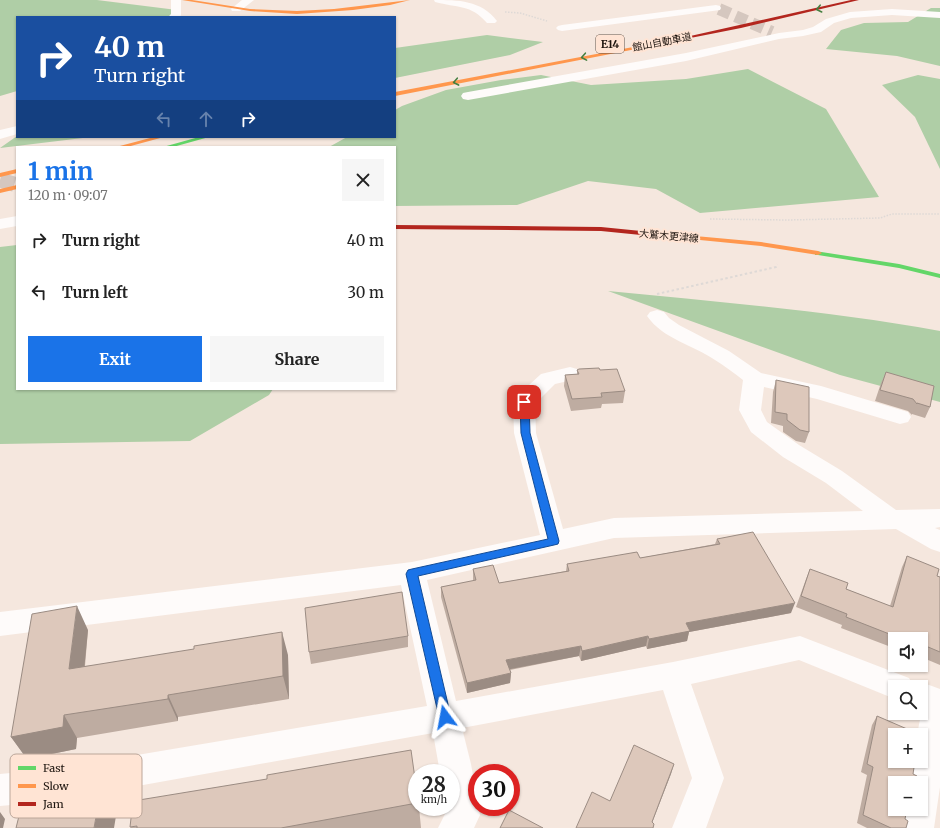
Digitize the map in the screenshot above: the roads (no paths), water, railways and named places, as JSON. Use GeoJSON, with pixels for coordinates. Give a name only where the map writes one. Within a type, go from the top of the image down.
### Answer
{"type":"FeatureCollection","features":[{"type":"Feature","properties":{"kind":"main road"},"geometry":{"type":"LineString","coordinates":[[184,0],[236,9],[296,15],[355,9],[408,0]]}},
{"type":"Feature","properties":{"kind":"main road","name":"館山自動車道"},"geometry":{"type":"LineString","coordinates":[[507,63],[728,21],[824,0]]}},
{"type":"Feature","properties":{"kind":"main road","name":"館山自動車道"},"geometry":{"type":"LineString","coordinates":[[396,94],[741,27],[857,0]]}},
{"type":"Feature","properties":{"kind":"main road"},"geometry":{"type":"LineString","coordinates":[[123,146],[157,138]]}},
{"type":"Feature","properties":{"kind":"main road"},"geometry":{"type":"LineString","coordinates":[[170,146],[202,138]]}},
{"type":"Feature","properties":{"kind":"main road"},"geometry":{"type":"LineString","coordinates":[[0,175],[16,171]]}},
{"type":"Feature","properties":{"kind":"main road"},"geometry":{"type":"LineString","coordinates":[[0,191],[16,187]]}},
{"type":"Feature","properties":{"kind":"main road","name":"大鷲木更津線"},"geometry":{"type":"LineString","coordinates":[[396,227],[601,229],[761,244],[899,266],[940,276]]}},
{"type":"Feature","properties":{"kind":"street"},"geometry":{"type":"LineString","coordinates":[[175,16],[176,0]]}},
{"type":"Feature","properties":{"kind":"street"},"geometry":{"type":"LineString","coordinates":[[236,9],[249,0]]}},
{"type":"Feature","properties":{"kind":"street"},"geometry":{"type":"LineString","coordinates":[[439,0],[474,6],[488,17]]}},
{"type":"Feature","properties":{"kind":"street"},"geometry":{"type":"LineString","coordinates":[[562,28],[717,8],[698,0]]}},
{"type":"Feature","properties":{"kind":"street"},"geometry":{"type":"LineString","coordinates":[[468,96],[686,57],[776,34],[817,30],[830,21],[865,13],[892,12],[940,15]]}},
{"type":"Feature","properties":{"kind":"street"},"geometry":{"type":"LineString","coordinates":[[0,135],[16,130]]}},
{"type":"Feature","properties":{"kind":"street"},"geometry":{"type":"LineString","coordinates":[[0,224],[16,221]]}},
{"type":"Feature","properties":{"kind":"street"},"geometry":{"type":"LineString","coordinates":[[657,316],[662,322],[672,329],[722,355],[754,378],[821,393],[900,417]]}},
{"type":"Feature","properties":{"kind":"street"},"geometry":{"type":"LineString","coordinates":[[554,541],[525,433],[524,402],[548,379],[570,374]]}},
{"type":"Feature","properties":{"kind":"street"},"geometry":{"type":"LineString","coordinates":[[754,378],[750,410],[759,426],[791,451],[834,477],[895,519],[940,542]]}},
{"type":"Feature","properties":{"kind":"street"},"geometry":{"type":"LineString","coordinates":[[0,624],[412,574],[614,528],[940,518]]}},
{"type":"Feature","properties":{"kind":"street"},"geometry":{"type":"LineString","coordinates":[[412,574],[455,764],[463,815],[455,828]]}},
{"type":"Feature","properties":{"kind":"street"},"geometry":{"type":"LineString","coordinates":[[142,770],[445,717],[673,675],[800,648],[888,683]]}},
{"type":"Feature","properties":{"kind":"street"},"geometry":{"type":"LineString","coordinates":[[673,675],[708,778],[689,828]]}},
{"type":"Feature","properties":{"kind":"street"},"geometry":{"type":"LineString","coordinates":[[924,776],[933,700]]}},
{"type":"Feature","properties":{"kind":"street"},"geometry":{"type":"LineString","coordinates":[[0,790],[10,789]]}},
{"type":"Feature","properties":{"kind":"street"},"geometry":{"type":"LineString","coordinates":[[917,828],[919,816]]}},
{"type":"Feature","properties":{"kind":"tunnel"},"geometry":{"type":"LineString","coordinates":[[719,9],[772,32]]}},
{"type":"Feature","properties":{"kind":"tunnel"},"geometry":{"type":"LineString","coordinates":[[0,180],[16,185]]}}]}
